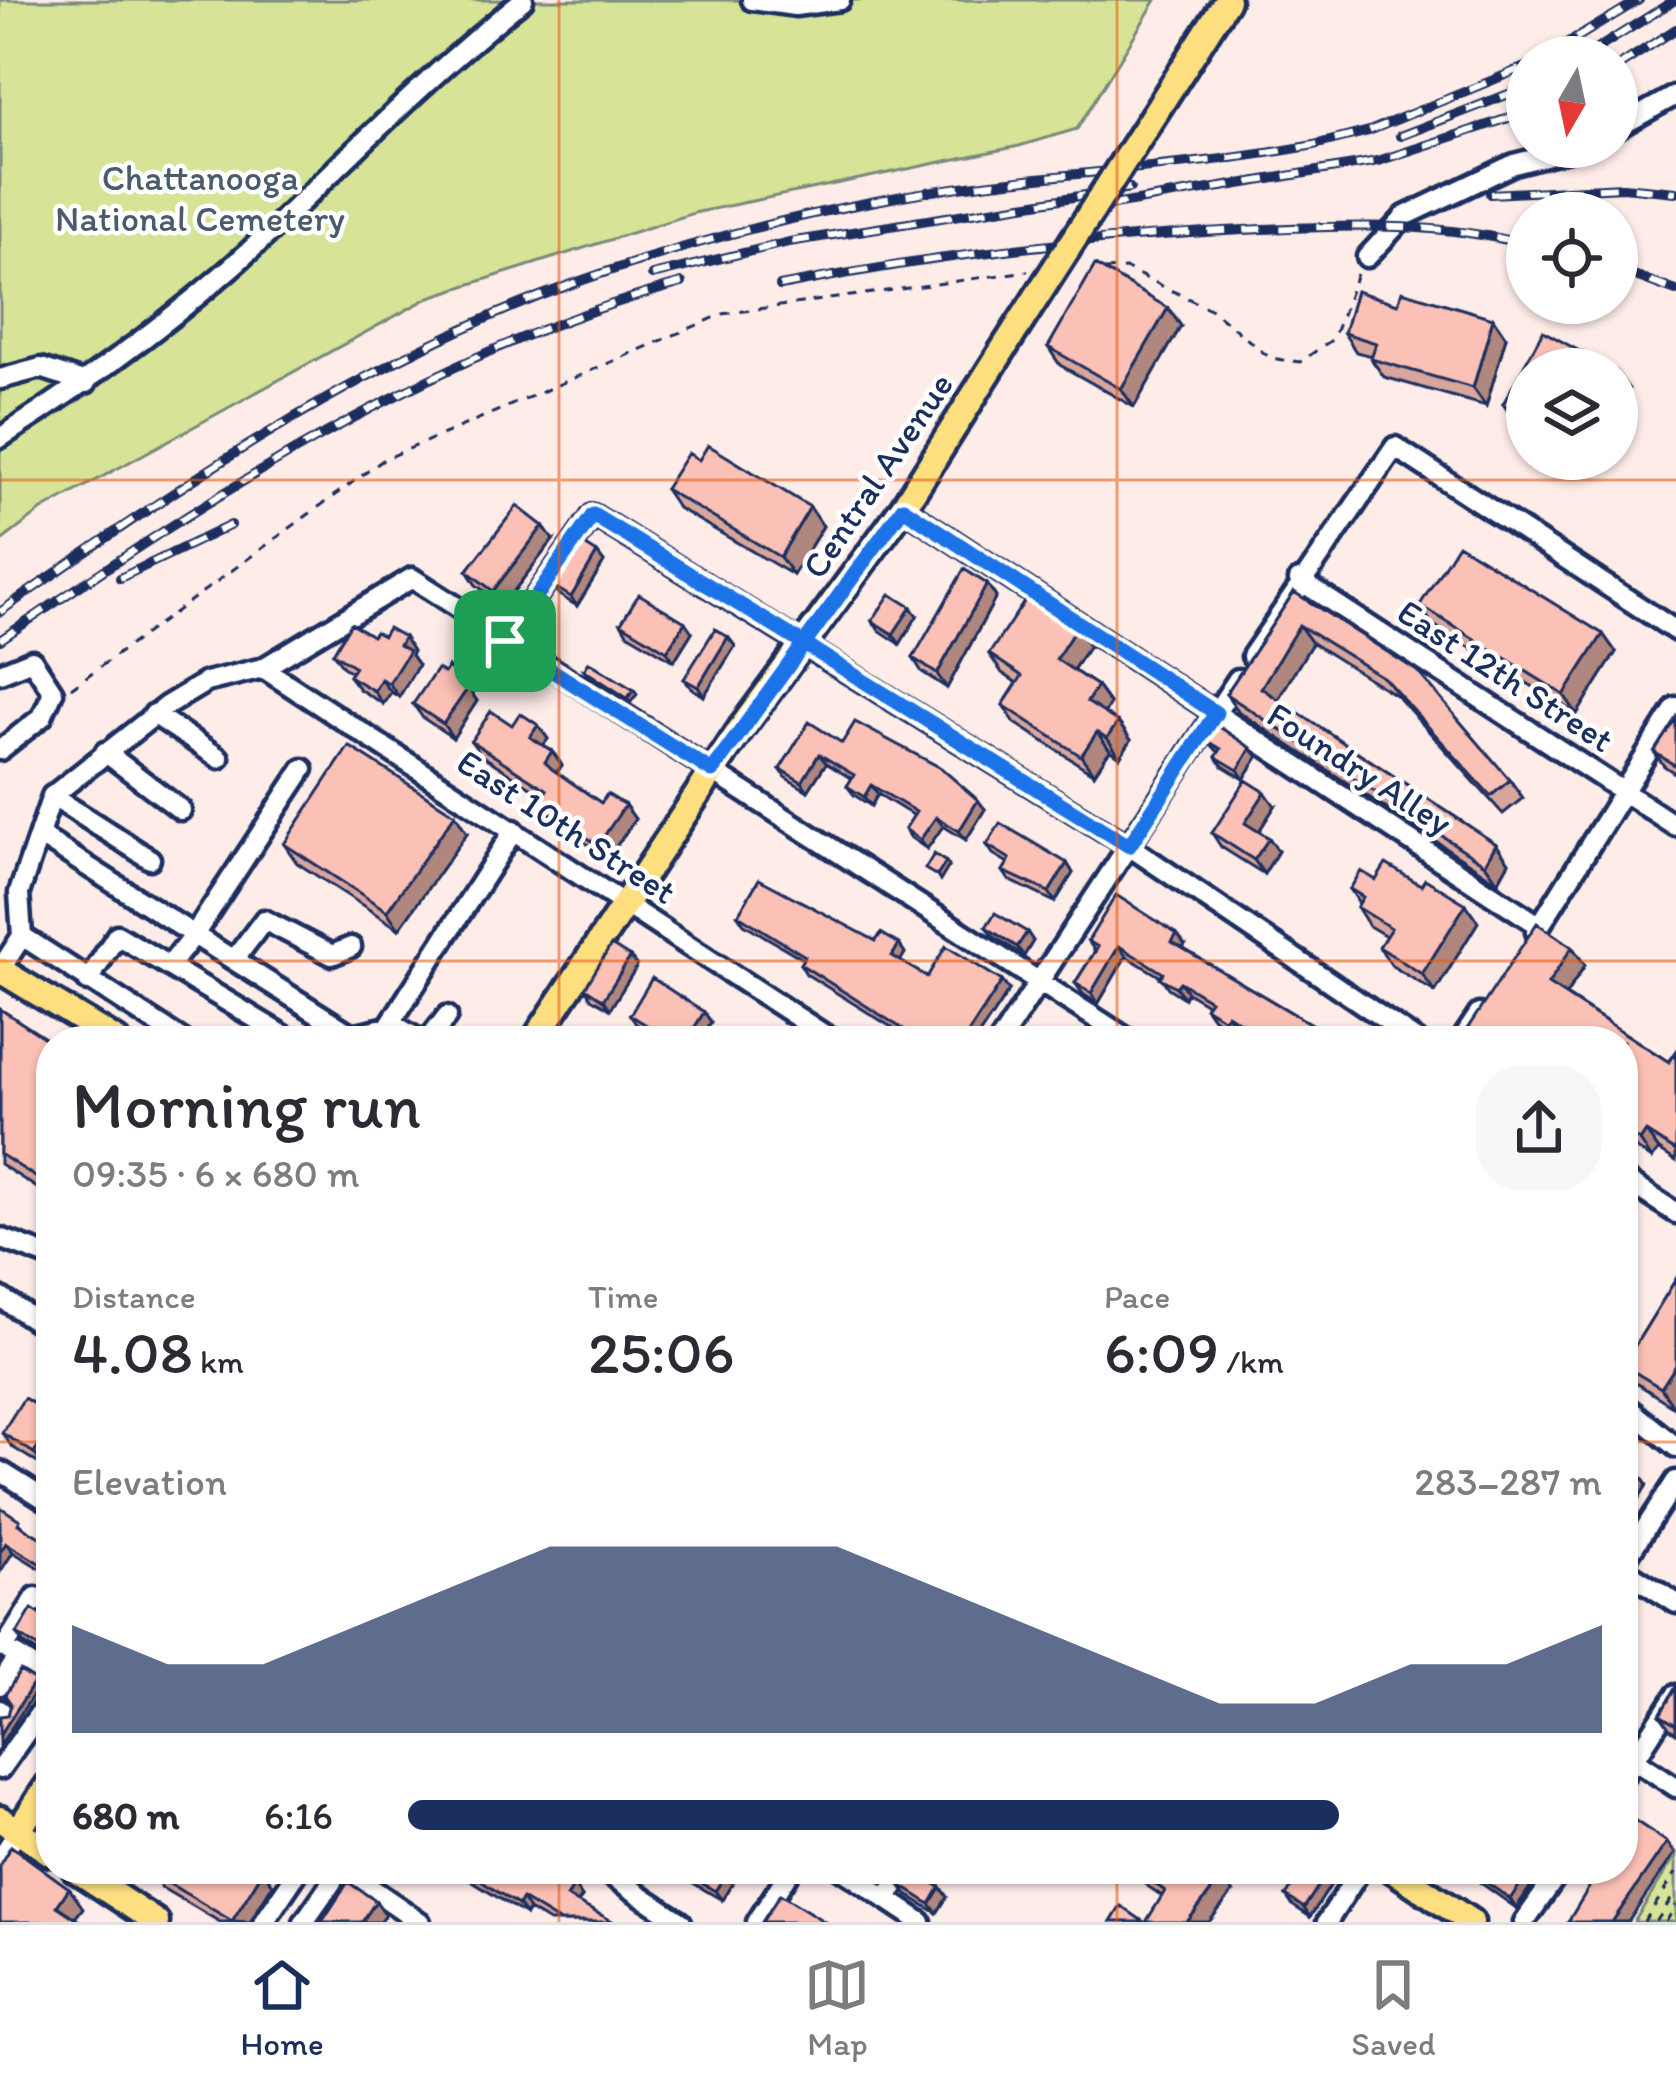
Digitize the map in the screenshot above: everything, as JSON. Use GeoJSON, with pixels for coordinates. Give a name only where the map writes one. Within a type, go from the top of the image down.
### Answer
{"type":"FeatureCollection","features":[{"type":"Feature","properties":{"kind":"main road","name":"Central Avenue"},"geometry":{"type":"LineString","coordinates":[[544,1026],[712,771],[903,508],[1227,0]]}},
{"type":"Feature","properties":{"kind":"main road"},"geometry":{"type":"LineString","coordinates":[[0,970],[92,1026]]}},
{"type":"Feature","properties":{"kind":"main road"},"geometry":{"type":"LineString","coordinates":[[36,1797],[9,1825],[36,1843]]}},
{"type":"Feature","properties":{"kind":"main road"},"geometry":{"type":"LineString","coordinates":[[98,1884],[156,1922]]}},
{"type":"Feature","properties":{"kind":"main road"},"geometry":{"type":"LineString","coordinates":[[1414,1884],[1471,1922]]}},
{"type":"Feature","properties":{"kind":"street"},"geometry":{"type":"LineString","coordinates":[[0,438],[86,383],[269,233],[360,140],[523,0]]}},
{"type":"Feature","properties":{"kind":"street"},"geometry":{"type":"LineString","coordinates":[[752,0],[795,6],[840,0]]}},
{"type":"Feature","properties":{"kind":"street"},"geometry":{"type":"LineString","coordinates":[[1638,116],[1676,95]]}},
{"type":"Feature","properties":{"kind":"street"},"geometry":{"type":"LineString","coordinates":[[1367,256],[1405,216],[1506,168]]}},
{"type":"Feature","properties":{"kind":"street"},"geometry":{"type":"LineString","coordinates":[[0,379],[41,368],[86,383]]}},
{"type":"Feature","properties":{"kind":"street"},"geometry":{"type":"LineString","coordinates":[[1010,1026],[1299,580],[1395,447],[1676,632]]}},
{"type":"Feature","properties":{"kind":"street","name":"Foundry Alley"},"geometry":{"type":"LineString","coordinates":[[903,508],[1540,926]]}},
{"type":"Feature","properties":{"kind":"street"},"geometry":{"type":"LineString","coordinates":[[505,641],[593,515],[1129,846],[1395,1026]]}},
{"type":"Feature","properties":{"kind":"street"},"geometry":{"type":"LineString","coordinates":[[0,970],[22,936],[19,893],[52,796],[154,714],[206,682],[263,668],[412,578],[1108,1026]]}},
{"type":"Feature","properties":{"kind":"street","name":"East 12th Street"},"geometry":{"type":"LineString","coordinates":[[1299,580],[1676,826]]}},
{"type":"Feature","properties":{"kind":"street"},"geometry":{"type":"LineString","coordinates":[[0,673],[32,660],[53,692],[42,717],[0,750]]}},
{"type":"Feature","properties":{"kind":"street","name":"East 10th Street"},"geometry":{"type":"LineString","coordinates":[[263,668],[811,1026]]}},
{"type":"Feature","properties":{"kind":"street"},"geometry":{"type":"LineString","coordinates":[[1526,945],[1676,706]]}},
{"type":"Feature","properties":{"kind":"street"},"geometry":{"type":"LineString","coordinates":[[154,714],[218,758]]}},
{"type":"Feature","properties":{"kind":"street"},"geometry":{"type":"LineString","coordinates":[[105,752],[182,810]]}},
{"type":"Feature","properties":{"kind":"street"},"geometry":{"type":"LineString","coordinates":[[170,965],[303,769]]}},
{"type":"Feature","properties":{"kind":"street"},"geometry":{"type":"LineString","coordinates":[[52,796],[150,860]]}},
{"type":"Feature","properties":{"kind":"street"},"geometry":{"type":"LineString","coordinates":[[381,1026],[391,1023],[514,830]]}},
{"type":"Feature","properties":{"kind":"street"},"geometry":{"type":"LineString","coordinates":[[39,835],[338,1026]]}},
{"type":"Feature","properties":{"kind":"street"},"geometry":{"type":"LineString","coordinates":[[234,960],[264,920],[332,956],[351,947]]}},
{"type":"Feature","properties":{"kind":"street"},"geometry":{"type":"LineString","coordinates":[[88,981],[117,935],[269,1026]]}},
{"type":"Feature","properties":{"kind":"street"},"geometry":{"type":"LineString","coordinates":[[22,936],[160,1026]]}},
{"type":"Feature","properties":{"kind":"street"},"geometry":{"type":"LineString","coordinates":[[1471,1026],[1487,1003]]}},
{"type":"Feature","properties":{"kind":"street"},"geometry":{"type":"LineString","coordinates":[[438,1026],[447,1016]]}},
{"type":"Feature","properties":{"kind":"street"},"geometry":{"type":"LineString","coordinates":[[391,1023],[396,1026]]}},
{"type":"Feature","properties":{"kind":"street"},"geometry":{"type":"LineString","coordinates":[[1638,1188],[1676,1213]]}},
{"type":"Feature","properties":{"kind":"street"},"geometry":{"type":"LineString","coordinates":[[0,1238],[36,1251]]}},
{"type":"Feature","properties":{"kind":"street"},"geometry":{"type":"LineString","coordinates":[[0,1297],[36,1320]]}},
{"type":"Feature","properties":{"kind":"street"},"geometry":{"type":"LineString","coordinates":[[1638,1417],[1676,1447]]}},
{"type":"Feature","properties":{"kind":"street"},"geometry":{"type":"LineString","coordinates":[[0,1471],[36,1494]]}},
{"type":"Feature","properties":{"kind":"street"},"geometry":{"type":"LineString","coordinates":[[1638,1542],[1676,1481]]}},
{"type":"Feature","properties":{"kind":"street"},"geometry":{"type":"LineString","coordinates":[[1638,1576],[1676,1603]]}},
{"type":"Feature","properties":{"kind":"street"},"geometry":{"type":"LineString","coordinates":[[7,1650],[36,1600]]}},
{"type":"Feature","properties":{"kind":"street"},"geometry":{"type":"LineString","coordinates":[[7,1650],[36,1668]]}},
{"type":"Feature","properties":{"kind":"street"},"geometry":{"type":"LineString","coordinates":[[0,1769],[11,1743],[12,1718],[27,1698],[7,1650]]}},
{"type":"Feature","properties":{"kind":"street"},"geometry":{"type":"LineString","coordinates":[[1638,1755],[1676,1694]]}},
{"type":"Feature","properties":{"kind":"street"},"geometry":{"type":"LineString","coordinates":[[1638,1762],[1676,1787]]}},
{"type":"Feature","properties":{"kind":"street"},"geometry":{"type":"LineString","coordinates":[[0,1859],[9,1825]]}},
{"type":"Feature","properties":{"kind":"street"},"geometry":{"type":"LineString","coordinates":[[264,1922],[290,1884]]}},
{"type":"Feature","properties":{"kind":"street"},"geometry":{"type":"LineString","coordinates":[[304,1922],[332,1884]]}},
{"type":"Feature","properties":{"kind":"street"},"geometry":{"type":"LineString","coordinates":[[352,1884],[420,1922]]}},
{"type":"Feature","properties":{"kind":"street"},"geometry":{"type":"LineString","coordinates":[[624,1884],[681,1922]]}},
{"type":"Feature","properties":{"kind":"street"},"geometry":{"type":"LineString","coordinates":[[757,1922],[781,1884]]}},
{"type":"Feature","properties":{"kind":"street"},"geometry":{"type":"LineString","coordinates":[[864,1884],[921,1922]]}},
{"type":"Feature","properties":{"kind":"street"},"geometry":{"type":"LineString","coordinates":[[886,1899],[896,1884]]}},
{"type":"Feature","properties":{"kind":"street"},"geometry":{"type":"LineString","coordinates":[[1327,1922],[1351,1884]]}},
{"type":"Feature","properties":{"kind":"street"},"geometry":{"type":"LineString","coordinates":[[1525,1922],[1551,1884]]}},
{"type":"Feature","properties":{"kind":"path"},"geometry":{"type":"LineString","coordinates":[[1087,270],[1127,269],[1211,310],[1270,358],[1300,362],[1333,339],[1367,256]]}},
{"type":"Feature","properties":{"kind":"path"},"geometry":{"type":"LineString","coordinates":[[51,703],[383,460],[723,314],[1005,271],[1046,271]]}},
{"type":"Feature","properties":{"kind":"path"},"geometry":{"type":"LineString","coordinates":[[1644,1922],[1676,1873]]}},
{"type":"Feature","properties":{"kind":"path"},"geometry":{"type":"LineString","coordinates":[[1676,1892],[1658,1919],[1666,1922],[1676,1905]]}},
{"type":"Feature","properties":{"kind":"green space","name":"Chattanooga National Cemetery"},"geometry":{"type":"Polygon","coordinates":[[[0,0],[1156,0],[1077,129],[1019,146],[694,213],[430,297],[42,510],[0,542],[0,0]]]}},
{"type":"Feature","properties":{"kind":"green space"},"geometry":{"type":"Polygon","coordinates":[[[1676,1855],[1676,1922],[1634,1922],[1676,1855]]]}},
{"type":"Feature","properties":{"kind":"building"},"geometry":{"type":"Polygon","coordinates":[[[1095,265],[1168,308],[1121,389],[1048,347],[1095,265]]]}},
{"type":"Feature","properties":{"kind":"building"},"geometry":{"type":"Polygon","coordinates":[[[1356,291],[1398,304],[1402,291],[1493,318],[1473,388],[1371,359],[1376,343],[1344,333],[1356,291]]]}},
{"type":"Feature","properties":{"kind":"building"},"geometry":{"type":"Polygon","coordinates":[[[1543,331],[1574,348],[1534,348],[1543,331]]]}},
{"type":"Feature","properties":{"kind":"building"},"geometry":{"type":"Polygon","coordinates":[[[708,445],[810,507],[780,557],[665,489],[688,453],[699,460],[708,445]]]}},
{"type":"Feature","properties":{"kind":"building"},"geometry":{"type":"Polygon","coordinates":[[[517,506],[543,526],[493,591],[467,571],[517,506]]]}},
{"type":"Feature","properties":{"kind":"building"},"geometry":{"type":"Polygon","coordinates":[[[580,542],[597,553],[571,597],[553,586],[580,542]]]}},
{"type":"Feature","properties":{"kind":"building"},"geometry":{"type":"Polygon","coordinates":[[[1458,544],[1603,634],[1564,695],[1420,605],[1458,544]]]}},
{"type":"Feature","properties":{"kind":"building"},"geometry":{"type":"Polygon","coordinates":[[[964,569],[987,584],[937,674],[913,658],[964,569]]]}},
{"type":"Feature","properties":{"kind":"building"},"geometry":{"type":"Polygon","coordinates":[[[1294,592],[1417,671],[1510,780],[1491,796],[1384,678],[1299,625],[1261,688],[1496,844],[1485,864],[1226,694],[1294,592]]]}},
{"type":"Feature","properties":{"kind":"building"},"geometry":{"type":"Polygon","coordinates":[[[639,594],[685,622],[667,651],[621,623],[639,594]]]}},
{"type":"Feature","properties":{"kind":"building"},"geometry":{"type":"Polygon","coordinates":[[[890,594],[911,607],[893,634],[872,621],[890,594]]]}},
{"type":"Feature","properties":{"kind":"building"},"geometry":{"type":"Polygon","coordinates":[[[1028,596],[1076,628],[1056,659],[1097,686],[1087,702],[1118,722],[1107,738],[1097,732],[1081,756],[1003,705],[1022,676],[989,654],[1028,596]]]}},
{"type":"Feature","properties":{"kind":"building"},"geometry":{"type":"Polygon","coordinates":[[[351,623],[372,636],[375,632],[383,636],[388,628],[404,637],[399,645],[409,651],[389,683],[381,679],[374,691],[349,676],[355,667],[333,653],[351,623]]]}},
{"type":"Feature","properties":{"kind":"building"},"geometry":{"type":"Polygon","coordinates":[[[715,629],[728,637],[698,687],[684,679],[715,629]]]}},
{"type":"Feature","properties":{"kind":"building"},"geometry":{"type":"Polygon","coordinates":[[[589,662],[634,690],[627,698],[584,670],[589,662]]]}},
{"type":"Feature","properties":{"kind":"building"},"geometry":{"type":"Polygon","coordinates":[[[448,667],[468,688],[443,724],[413,704],[437,669],[444,673],[448,667]]]}},
{"type":"Feature","properties":{"kind":"building"},"geometry":{"type":"Polygon","coordinates":[[[491,711],[512,725],[520,713],[538,725],[530,737],[552,751],[545,762],[552,769],[601,803],[607,794],[625,805],[598,845],[537,804],[547,790],[471,741],[491,711]]]}},
{"type":"Feature","properties":{"kind":"building"},"geometry":{"type":"Polygon","coordinates":[[[1676,718],[1676,766],[1654,752],[1676,718]]]}},
{"type":"Feature","properties":{"kind":"building"},"geometry":{"type":"Polygon","coordinates":[[[809,722],[842,743],[855,722],[941,768],[978,800],[959,831],[936,817],[920,840],[905,829],[916,812],[871,785],[864,797],[847,786],[854,775],[819,754],[802,782],[780,769],[809,722]]]}},
{"type":"Feature","properties":{"kind":"building"},"geometry":{"type":"Polygon","coordinates":[[[1218,726],[1251,748],[1238,770],[1216,757],[1221,749],[1208,741],[1218,726]]]}},
{"type":"Feature","properties":{"kind":"building"},"geometry":{"type":"Polygon","coordinates":[[[349,746],[455,814],[387,911],[284,844],[349,746]]]}},
{"type":"Feature","properties":{"kind":"building"},"geometry":{"type":"Polygon","coordinates":[[[1246,780],[1265,792],[1245,823],[1269,838],[1254,860],[1212,833],[1246,780]]]}},
{"type":"Feature","properties":{"kind":"building"},"geometry":{"type":"Polygon","coordinates":[[[1000,823],[1067,863],[1049,892],[1003,871],[1010,859],[987,845],[1000,823]]]}},
{"type":"Feature","properties":{"kind":"building"},"geometry":{"type":"Polygon","coordinates":[[[934,854],[946,862],[937,876],[925,869],[934,854]]]}},
{"type":"Feature","properties":{"kind":"building"},"geometry":{"type":"Polygon","coordinates":[[[1386,864],[1421,885],[1425,879],[1466,904],[1422,974],[1379,947],[1391,928],[1357,907],[1363,897],[1350,889],[1361,871],[1376,880],[1386,864]]]}},
{"type":"Feature","properties":{"kind":"building"},"geometry":{"type":"Polygon","coordinates":[[[759,879],[876,941],[881,933],[899,944],[892,956],[927,977],[946,946],[1002,981],[973,1026],[898,1026],[800,964],[805,956],[738,915],[759,879]]]}},
{"type":"Feature","properties":{"kind":"building"},"geometry":{"type":"Polygon","coordinates":[[[1116,895],[1177,934],[1172,942],[1314,1026],[1247,1026],[1227,1014],[1224,1019],[1205,1007],[1210,1000],[1180,982],[1176,987],[1160,978],[1163,973],[1119,946],[1091,993],[1075,983],[1098,947],[1088,941],[1116,895]]]}},
{"type":"Feature","properties":{"kind":"building"},"geometry":{"type":"Polygon","coordinates":[[[995,913],[1027,932],[1017,947],[986,927],[995,913]]]}},
{"type":"Feature","properties":{"kind":"building"},"geometry":{"type":"Polygon","coordinates":[[[1537,923],[1572,947],[1548,984],[1613,1026],[1469,1026],[1537,923]]]}},
{"type":"Feature","properties":{"kind":"building"},"geometry":{"type":"Polygon","coordinates":[[[611,945],[630,957],[603,1000],[585,988],[611,945]]]}},
{"type":"Feature","properties":{"kind":"building"},"geometry":{"type":"Polygon","coordinates":[[[652,978],[704,1012],[695,1026],[648,1026],[630,1015],[652,978]]]}},
{"type":"Feature","properties":{"kind":"building"},"geometry":{"type":"Polygon","coordinates":[[[0,1009],[36,1032],[36,1177],[0,1154],[0,1009]]]}},
{"type":"Feature","properties":{"kind":"building"},"geometry":{"type":"Polygon","coordinates":[[[1638,1042],[1669,1062],[1676,1052],[1676,1151],[1646,1132],[1640,1141],[1638,1042]]]}},
{"type":"Feature","properties":{"kind":"building"},"geometry":{"type":"Polygon","coordinates":[[[1676,1279],[1676,1365],[1661,1388],[1638,1374],[1638,1341],[1676,1279]]]}},
{"type":"Feature","properties":{"kind":"building"},"geometry":{"type":"Polygon","coordinates":[[[24,1398],[36,1405],[34,1453],[2,1433],[24,1398]]]}},
{"type":"Feature","properties":{"kind":"building"},"geometry":{"type":"Polygon","coordinates":[[[0,1507],[36,1535],[36,1561],[6,1543],[0,1552],[0,1507]]]}},
{"type":"Feature","properties":{"kind":"building"},"geometry":{"type":"Polygon","coordinates":[[[32,1609],[36,1612],[36,1646],[17,1634],[32,1609]]]}},
{"type":"Feature","properties":{"kind":"building"},"geometry":{"type":"Polygon","coordinates":[[[20,1671],[35,1681],[0,1735],[0,1716],[8,1715],[11,1704],[5,1695],[20,1671]]]}},
{"type":"Feature","properties":{"kind":"building"},"geometry":{"type":"Polygon","coordinates":[[[1676,1687],[1676,1725],[1660,1715],[1676,1687]]]}},
{"type":"Feature","properties":{"kind":"building"},"geometry":{"type":"Polygon","coordinates":[[[1638,1823],[1667,1842],[1612,1922],[1568,1922],[1591,1884],[1638,1884],[1638,1823]]]}},
{"type":"Feature","properties":{"kind":"building"},"geometry":{"type":"Polygon","coordinates":[[[11,1846],[36,1864],[36,1884],[69,1888],[57,1906],[81,1922],[0,1922],[0,1864],[11,1846]]]}},
{"type":"Feature","properties":{"kind":"building"},"geometry":{"type":"Polygon","coordinates":[[[170,1884],[255,1884],[232,1921],[170,1884]]]}},
{"type":"Feature","properties":{"kind":"building"},"geometry":{"type":"Polygon","coordinates":[[[347,1884],[376,1901],[362,1922],[322,1922],[347,1884]]]}},
{"type":"Feature","properties":{"kind":"building"},"geometry":{"type":"Polygon","coordinates":[[[485,1884],[570,1884],[574,1886],[567,1897],[614,1922],[560,1922],[522,1899],[518,1905],[485,1884]]]}},
{"type":"Feature","properties":{"kind":"building"},"geometry":{"type":"Polygon","coordinates":[[[935,1884],[940,1887],[930,1904],[900,1885],[935,1884]]]}},
{"type":"Feature","properties":{"kind":"building"},"geometry":{"type":"Polygon","coordinates":[[[1155,1884],[1217,1884],[1187,1922],[1146,1922],[1165,1891],[1155,1884]]]}},
{"type":"Feature","properties":{"kind":"building"},"geometry":{"type":"Polygon","coordinates":[[[1294,1884],[1320,1884],[1304,1908],[1286,1896],[1294,1884]]]}},
{"type":"Feature","properties":{"kind":"building"},"geometry":{"type":"Polygon","coordinates":[[[1488,1884],[1520,1884],[1510,1899],[1488,1884]]]}},
{"type":"Feature","properties":{"kind":"building"},"geometry":{"type":"Polygon","coordinates":[[[780,1894],[825,1922],[762,1922],[780,1894]]]}},
{"type":"Feature","properties":{"kind":"building"},"geometry":{"type":"Polygon","coordinates":[[[1121,1906],[1144,1922],[1111,1922],[1121,1906]]]}},
{"type":"Feature","properties":{"kind":"railway"},"geometry":{"type":"LineString","coordinates":[[1580,36],[1639,0]]}},
{"type":"Feature","properties":{"kind":"railway"},"geometry":{"type":"LineString","coordinates":[[1618,36],[1675,0]]}},
{"type":"Feature","properties":{"kind":"railway"},"geometry":{"type":"LineString","coordinates":[[1638,53],[1676,29]]}},
{"type":"Feature","properties":{"kind":"railway"},"geometry":{"type":"LineString","coordinates":[[0,612],[194,479],[329,398],[468,326],[582,280],[709,240],[881,200],[1314,145],[1369,131],[1506,75]]}},
{"type":"Feature","properties":{"kind":"railway"},"geometry":{"type":"LineString","coordinates":[[1400,136],[1506,95]]}},
{"type":"Feature","properties":{"kind":"railway"},"geometry":{"type":"LineString","coordinates":[[1107,206],[1378,161],[1506,119]]}},
{"type":"Feature","properties":{"kind":"railway"},"geometry":{"type":"LineString","coordinates":[[1490,194],[1623,187],[1676,192]]}},
{"type":"Feature","properties":{"kind":"railway"},"geometry":{"type":"LineString","coordinates":[[652,275],[789,242],[1130,188]]}},
{"type":"Feature","properties":{"kind":"railway"},"geometry":{"type":"LineString","coordinates":[[780,286],[960,256],[1202,232],[1396,227],[1506,240]]}},
{"type":"Feature","properties":{"kind":"railway"},"geometry":{"type":"LineString","coordinates":[[1638,277],[1676,291]]}},
{"type":"Feature","properties":{"kind":"railway"},"geometry":{"type":"LineString","coordinates":[[0,640],[243,481],[412,388],[589,312],[682,283]]}},
{"type":"Feature","properties":{"kind":"railway"},"geometry":{"type":"LineString","coordinates":[[120,578],[231,525]]}},
{"type":"Feature","properties":{"kind":"route"},"geometry":{"type":"LineString","coordinates":[[505,641],[593,515],[804,644],[903,508],[1216,713],[1129,846],[804,644],[712,771],[620,718],[505,641]]}}]}
